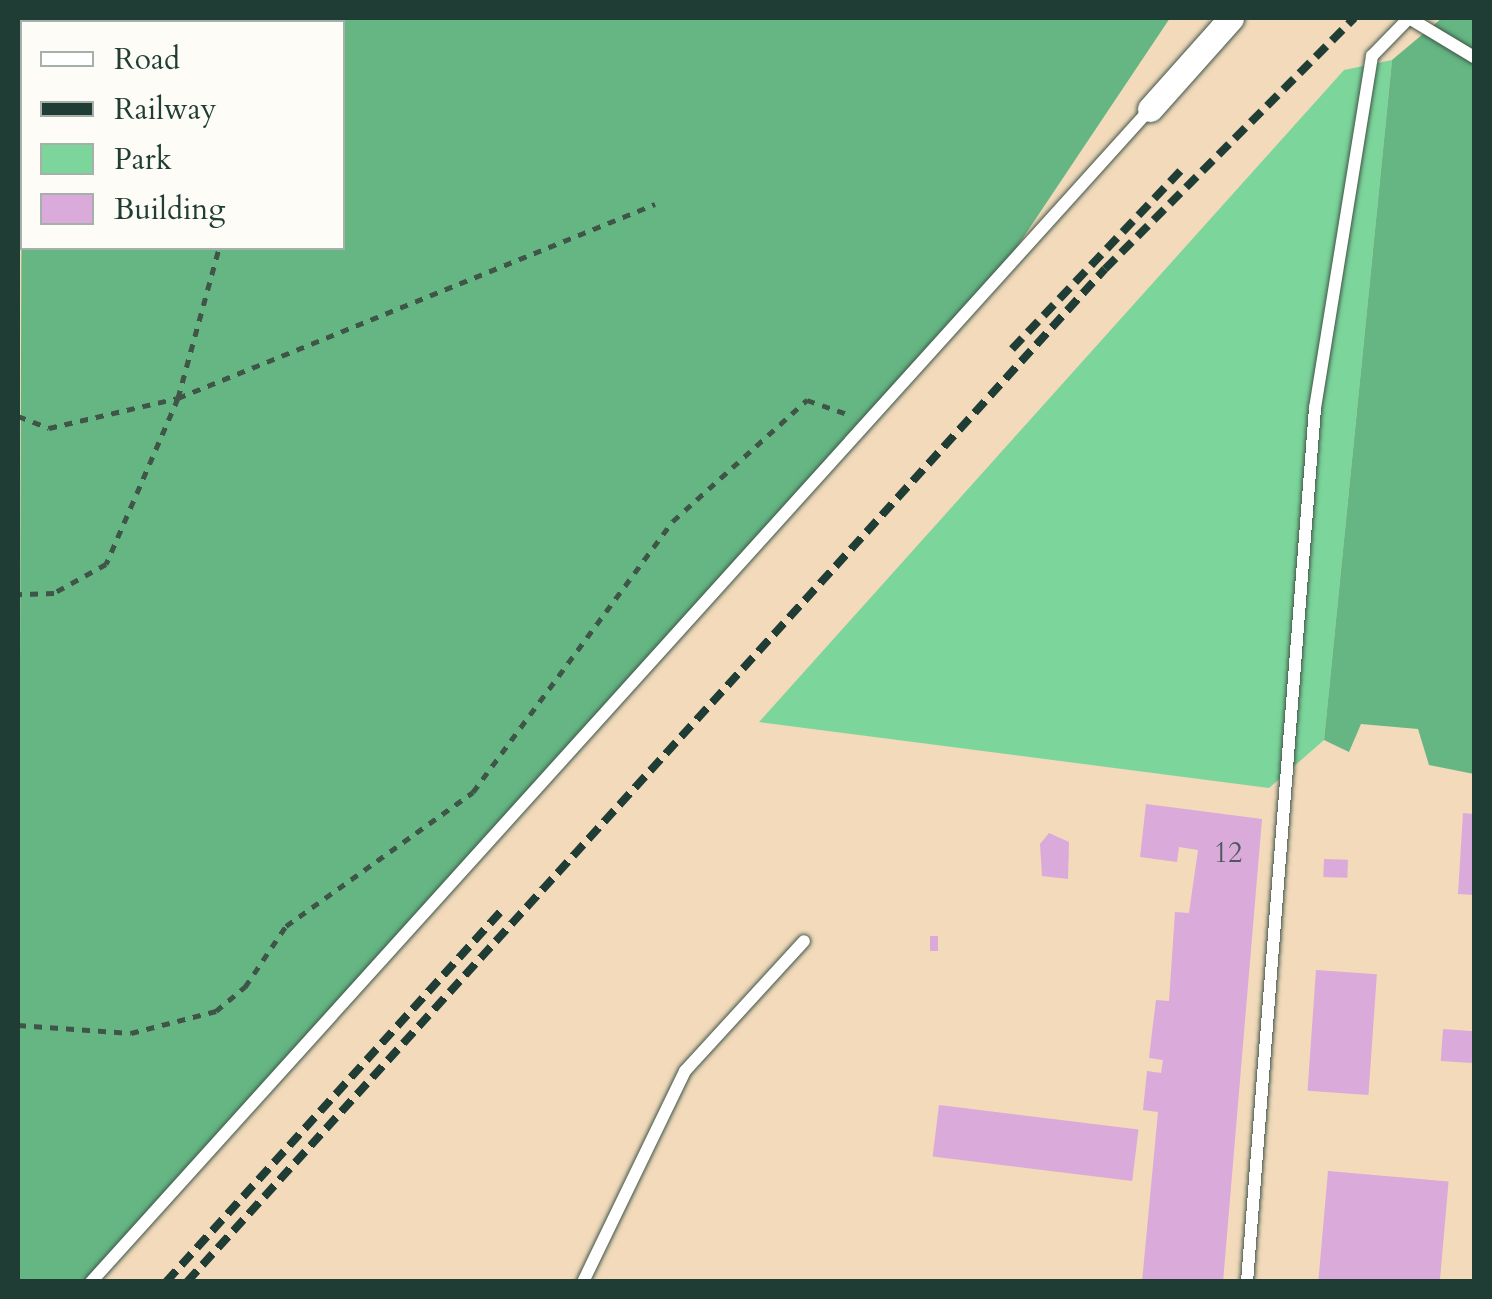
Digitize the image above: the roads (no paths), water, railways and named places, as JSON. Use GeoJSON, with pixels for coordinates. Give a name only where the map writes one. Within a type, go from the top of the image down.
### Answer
{"type":"FeatureCollection","features":[{"type":"Feature","properties":{"kind":"street"},"geometry":{"type":"LineString","coordinates":[[1150,109],[1231,18]]}},
{"type":"Feature","properties":{"kind":"lane"},"geometry":{"type":"LineString","coordinates":[[1247,1282],[1315,408],[1372,56],[1409,18],[1474,57]]}},
{"type":"Feature","properties":{"kind":"lane"},"geometry":{"type":"LineString","coordinates":[[92,1282],[1150,109]]}},
{"type":"Feature","properties":{"kind":"lane"},"geometry":{"type":"LineString","coordinates":[[583,1282],[685,1071],[804,941]]}},
{"type":"Feature","properties":{"kind":"railway"},"geometry":{"type":"LineString","coordinates":[[187,1282],[1105,269],[1354,18]]}},
{"type":"Feature","properties":{"kind":"railway"},"geometry":{"type":"LineString","coordinates":[[1012,349],[1181,170]]}},
{"type":"Feature","properties":{"kind":"railway"},"geometry":{"type":"LineString","coordinates":[[166,1282],[501,911]]}}]}
